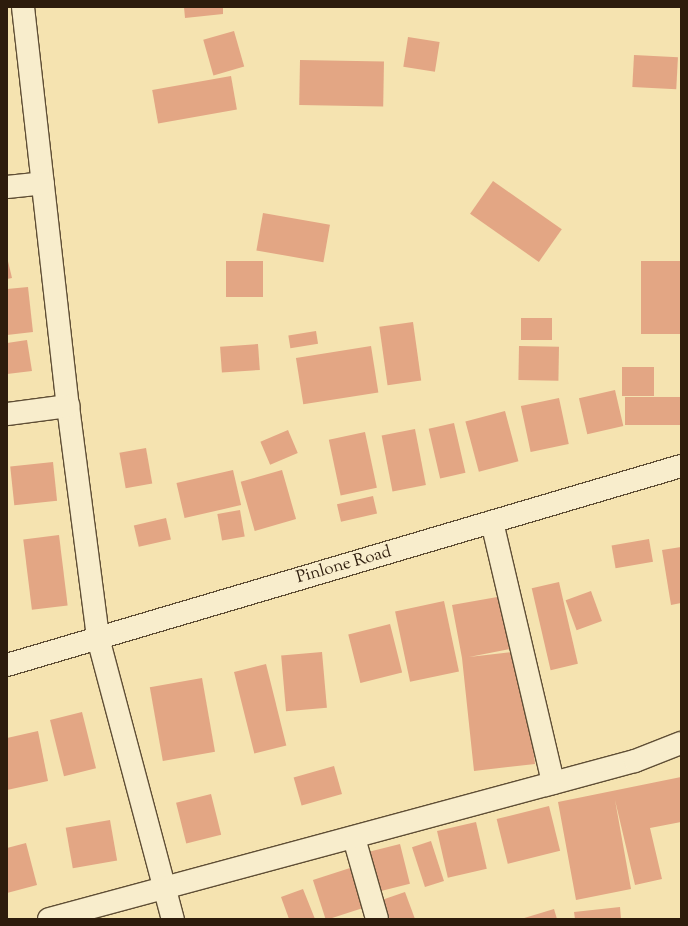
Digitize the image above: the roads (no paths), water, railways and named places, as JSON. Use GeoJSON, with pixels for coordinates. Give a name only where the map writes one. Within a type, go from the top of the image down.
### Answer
{"type":"FeatureCollection","features":[{"type":"Feature","properties":{"kind":"street"},"geometry":{"type":"LineString","coordinates":[[23,7],[68,406],[98,638],[163,890],[173,919]]}},
{"type":"Feature","properties":{"kind":"street"},"geometry":{"type":"LineString","coordinates":[[7,187],[43,183]]}},
{"type":"Feature","properties":{"kind":"street"},"geometry":{"type":"LineString","coordinates":[[7,414],[68,406]]}},
{"type":"Feature","properties":{"kind":"street","name":"Pinlone Road"},"geometry":{"type":"LineString","coordinates":[[7,665],[681,466]]}},
{"type":"Feature","properties":{"kind":"street"},"geometry":{"type":"LineString","coordinates":[[492,522],[553,783]]}},
{"type":"Feature","properties":{"kind":"street"},"geometry":{"type":"LineString","coordinates":[[49,919],[163,890],[635,761],[681,742]]}},
{"type":"Feature","properties":{"kind":"street"},"geometry":{"type":"LineString","coordinates":[[354,838],[377,919]]}}]}
